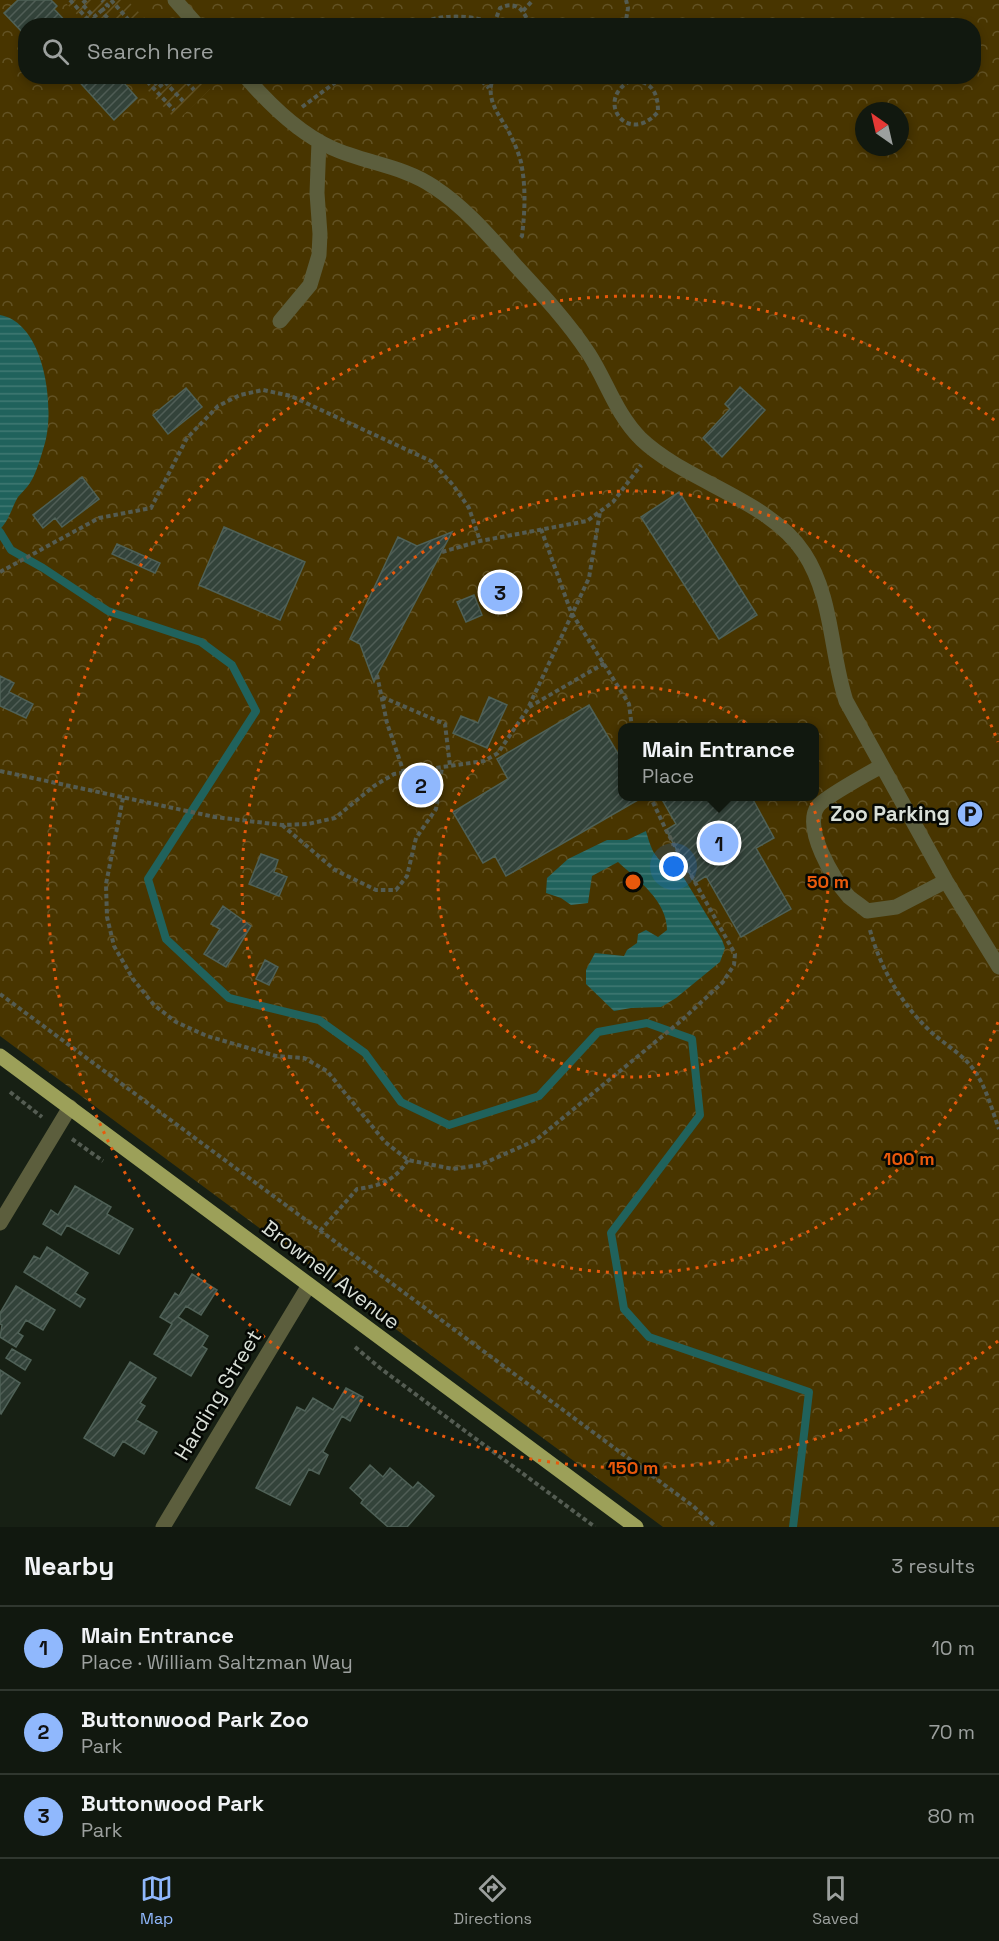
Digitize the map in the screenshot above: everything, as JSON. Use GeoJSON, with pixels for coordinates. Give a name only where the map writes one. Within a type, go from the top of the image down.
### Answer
{"type":"FeatureCollection","features":[{"type":"Feature","properties":{"kind":"main road","name":"Brownell Avenue"},"geometry":{"type":"LineString","coordinates":[[0,1056],[636,1527]]}},
{"type":"Feature","properties":{"kind":"street"},"geometry":{"type":"LineString","coordinates":[[175,0],[191,18]]}},
{"type":"Feature","properties":{"kind":"street"},"geometry":{"type":"LineString","coordinates":[[253,84],[287,118],[319,141],[350,155],[397,169],[433,186],[471,217],[547,300],[581,342],[595,363],[621,415],[642,440],[659,454],[761,514],[794,538],[815,571],[822,588],[838,676],[846,701],[946,881],[999,968]]}},
{"type":"Feature","properties":{"kind":"street"},"geometry":{"type":"LineString","coordinates":[[280,321],[310,285],[319,255],[320,234],[316,193],[319,141]]}},
{"type":"Feature","properties":{"kind":"street"},"geometry":{"type":"LineString","coordinates":[[881,766],[819,805],[813,817],[816,840],[826,861],[849,896],[867,911],[897,907],[946,881]]}},
{"type":"Feature","properties":{"kind":"street"},"geometry":{"type":"LineString","coordinates":[[0,1222],[70,1107]]}},
{"type":"Feature","properties":{"kind":"street","name":"Harding Street"},"geometry":{"type":"LineString","coordinates":[[163,1527],[309,1285]]}},
{"type":"Feature","properties":{"kind":"path"},"geometry":{"type":"LineString","coordinates":[[70,0],[87,18]]}},
{"type":"Feature","properties":{"kind":"path"},"geometry":{"type":"LineString","coordinates":[[86,0],[82,4],[94,16],[108,6],[102,0]]}},
{"type":"Feature","properties":{"kind":"path"},"geometry":{"type":"LineString","coordinates":[[111,0],[127,18]]}},
{"type":"Feature","properties":{"kind":"path"},"geometry":{"type":"LineString","coordinates":[[524,11],[533,0]]}},
{"type":"Feature","properties":{"kind":"path"},"geometry":{"type":"LineString","coordinates":[[626,0],[628,8],[626,18]]}},
{"type":"Feature","properties":{"kind":"path"},"geometry":{"type":"LineString","coordinates":[[497,18],[500,8],[508,4],[516,5],[524,11],[527,18]]}},
{"type":"Feature","properties":{"kind":"path"},"geometry":{"type":"LineString","coordinates":[[84,14],[88,10]]}},
{"type":"Feature","properties":{"kind":"path"},"geometry":{"type":"LineString","coordinates":[[101,11],[108,18]]}},
{"type":"Feature","properties":{"kind":"path"},"geometry":{"type":"LineString","coordinates":[[451,18],[470,16],[478,18]]}},
{"type":"Feature","properties":{"kind":"path"},"geometry":{"type":"LineString","coordinates":[[153,84],[174,110]]}},
{"type":"Feature","properties":{"kind":"path"},"geometry":{"type":"LineString","coordinates":[[167,84],[183,101]]}},
{"type":"Feature","properties":{"kind":"path"},"geometry":{"type":"LineString","coordinates":[[189,84],[194,90]]}},
{"type":"Feature","properties":{"kind":"path"},"geometry":{"type":"LineString","coordinates":[[287,118],[333,84]]}},
{"type":"Feature","properties":{"kind":"path"},"geometry":{"type":"LineString","coordinates":[[485,84],[489,88],[496,114],[507,129],[520,158],[526,188],[522,237],[504,252]]}},
{"type":"Feature","properties":{"kind":"path"},"geometry":{"type":"LineString","coordinates":[[489,88],[491,84]]}},
{"type":"Feature","properties":{"kind":"path"},"geometry":{"type":"LineString","coordinates":[[622,84],[616,93],[614,106],[618,117],[628,124],[640,125],[651,120],[658,112],[658,100],[651,87],[646,84]]}},
{"type":"Feature","properties":{"kind":"path"},"geometry":{"type":"LineString","coordinates":[[0,572],[99,518],[151,508],[188,438],[218,406],[240,395],[263,390],[291,396],[430,461],[453,485],[469,508],[480,541]]}},
{"type":"Feature","properties":{"kind":"path"},"geometry":{"type":"LineString","coordinates":[[442,552],[480,541],[587,521],[613,502],[641,465]]}},
{"type":"Feature","properties":{"kind":"path"},"geometry":{"type":"LineString","coordinates":[[0,771],[215,817],[282,825],[308,824],[335,818],[374,786],[394,774],[484,761],[498,753],[529,707],[589,578],[600,512]]}},
{"type":"Feature","properties":{"kind":"path"},"geometry":{"type":"LineString","coordinates":[[542,529],[572,612],[629,704],[631,723]]}},
{"type":"Feature","properties":{"kind":"path"},"geometry":{"type":"LineString","coordinates":[[529,707],[605,663]]}},
{"type":"Feature","properties":{"kind":"path"},"geometry":{"type":"LineString","coordinates":[[377,675],[387,723],[404,773]]}},
{"type":"Feature","properties":{"kind":"path"},"geometry":{"type":"LineString","coordinates":[[382,698],[445,724],[450,766]]}},
{"type":"Feature","properties":{"kind":"path"},"geometry":{"type":"LineString","coordinates":[[282,825],[335,870],[376,890],[396,890],[407,876],[417,838],[436,809],[442,767]]}},
{"type":"Feature","properties":{"kind":"path"},"geometry":{"type":"LineString","coordinates":[[123,798],[106,884],[107,917],[114,946],[133,979],[154,1005],[176,1022],[207,1036],[276,1056],[304,1058],[327,1071],[385,1142],[408,1160],[453,1169],[480,1165],[536,1140],[682,1020],[723,982],[734,965],[735,954],[652,801]]}},
{"type":"Feature","properties":{"kind":"path"},"geometry":{"type":"LineString","coordinates":[[867,911],[870,932],[878,953],[903,1002],[928,1030],[958,1053],[976,1072],[990,1100],[999,1129]]}},
{"type":"Feature","properties":{"kind":"path"},"geometry":{"type":"LineString","coordinates":[[0,994],[693,1506],[716,1527]]}},
{"type":"Feature","properties":{"kind":"path"},"geometry":{"type":"LineString","coordinates":[[320,1231],[357,1189],[373,1187],[390,1181],[408,1160]]}},
{"type":"Feature","properties":{"kind":"green space"},"geometry":{"type":"Polygon","coordinates":[[[0,0],[999,0],[999,1527],[663,1527],[0,1036],[0,0]]]}},
{"type":"Feature","properties":{"kind":"green space"},"geometry":{"type":"Polygon","coordinates":[[[63,0],[127,0],[144,18],[80,18],[63,0]]]}},
{"type":"Feature","properties":{"kind":"green space"},"geometry":{"type":"Polygon","coordinates":[[[142,84],[205,84],[210,89],[177,121],[142,84]]]}},
{"type":"Feature","properties":{"kind":"water"},"geometry":{"type":"Polygon","coordinates":[[[0,315],[15,321],[27,333],[37,350],[43,368],[49,409],[45,443],[37,469],[0,529],[0,315]]]}},
{"type":"Feature","properties":{"kind":"water"},"geometry":{"type":"Polygon","coordinates":[[[646,831],[651,847],[659,860],[668,865],[674,862],[725,948],[720,962],[676,998],[661,1007],[614,1011],[586,984],[586,970],[595,953],[624,956],[627,950],[637,943],[638,934],[646,930],[658,937],[667,930],[666,919],[657,900],[618,862],[592,876],[588,903],[571,905],[561,898],[546,893],[547,878],[568,859],[607,840],[627,840],[646,831]]]}},
{"type":"Feature","properties":{"kind":"building"},"geometry":{"type":"Polygon","coordinates":[[[18,0],[51,0],[57,6],[54,9],[62,18],[18,18],[18,28],[4,13],[18,0]]]}},
{"type":"Feature","properties":{"kind":"building"},"geometry":{"type":"Polygon","coordinates":[[[81,84],[125,84],[137,98],[114,120],[81,84]]]}},
{"type":"Feature","properties":{"kind":"building"},"geometry":{"type":"Polygon","coordinates":[[[740,387],[765,410],[722,457],[703,438],[730,409],[725,404],[740,387]]]}},
{"type":"Feature","properties":{"kind":"building"},"geometry":{"type":"Polygon","coordinates":[[[186,388],[202,407],[168,434],[153,415],[186,388]]]}},
{"type":"Feature","properties":{"kind":"building"},"geometry":{"type":"Polygon","coordinates":[[[82,477],[99,499],[62,527],[55,518],[43,528],[33,515],[82,477]]]}},
{"type":"Feature","properties":{"kind":"building"},"geometry":{"type":"Polygon","coordinates":[[[679,492],[757,615],[719,639],[641,517],[679,492]]]}},
{"type":"Feature","properties":{"kind":"building"},"geometry":{"type":"Polygon","coordinates":[[[224,527],[305,562],[280,620],[199,585],[224,527]]]}},
{"type":"Feature","properties":{"kind":"building"},"geometry":{"type":"Polygon","coordinates":[[[452,532],[374,682],[360,644],[350,639],[398,537],[417,546],[452,532]]]}},
{"type":"Feature","properties":{"kind":"building"},"geometry":{"type":"Polygon","coordinates":[[[117,544],[160,563],[155,573],[112,554],[117,544]]]}},
{"type":"Feature","properties":{"kind":"building"},"geometry":{"type":"Polygon","coordinates":[[[474,595],[482,615],[466,622],[457,602],[474,595]]]}},
{"type":"Feature","properties":{"kind":"building"},"geometry":{"type":"Polygon","coordinates":[[[0,676],[14,683],[9,692],[33,704],[26,718],[0,706],[0,676]]]}},
{"type":"Feature","properties":{"kind":"building"},"geometry":{"type":"Polygon","coordinates":[[[489,697],[507,705],[487,748],[453,733],[461,716],[478,723],[489,697]]]}},
{"type":"Feature","properties":{"kind":"building"},"geometry":{"type":"Polygon","coordinates":[[[589,705],[618,754],[618,801],[636,801],[506,876],[495,856],[483,863],[453,812],[508,779],[497,759],[589,705]]]}},
{"type":"Feature","properties":{"kind":"building"},"geometry":{"type":"Polygon","coordinates":[[[663,801],[754,801],[774,838],[756,848],[791,909],[741,937],[706,876],[695,883],[666,830],[676,824],[663,801]]]}},
{"type":"Feature","properties":{"kind":"building"},"geometry":{"type":"Polygon","coordinates":[[[261,854],[278,860],[274,872],[287,877],[279,896],[249,884],[261,854]]]}},
{"type":"Feature","properties":{"kind":"building"},"geometry":{"type":"Polygon","coordinates":[[[223,906],[251,926],[226,967],[204,954],[220,929],[211,924],[223,906]]]}},
{"type":"Feature","properties":{"kind":"building"},"geometry":{"type":"Polygon","coordinates":[[[265,960],[278,967],[269,985],[256,979],[265,960]]]}},
{"type":"Feature","properties":{"kind":"building"},"geometry":{"type":"Polygon","coordinates":[[[75,1186],[111,1207],[107,1214],[133,1229],[119,1254],[67,1225],[61,1235],[43,1224],[51,1210],[58,1215],[75,1186]]]}},
{"type":"Feature","properties":{"kind":"building"},"geometry":{"type":"Polygon","coordinates":[[[47,1247],[88,1273],[75,1293],[85,1299],[80,1307],[24,1272],[34,1256],[40,1259],[47,1247]]]}},
{"type":"Feature","properties":{"kind":"building"},"geometry":{"type":"Polygon","coordinates":[[[192,1274],[217,1290],[201,1315],[186,1306],[178,1317],[208,1336],[202,1346],[207,1349],[191,1376],[154,1354],[172,1324],[160,1317],[175,1293],[179,1296],[192,1274]]]}},
{"type":"Feature","properties":{"kind":"building"},"geometry":{"type":"Polygon","coordinates":[[[16,1286],[55,1310],[43,1330],[26,1320],[18,1333],[23,1336],[16,1347],[0,1337],[2,1325],[0,1324],[0,1313],[16,1286]]]}},
{"type":"Feature","properties":{"kind":"building"},"geometry":{"type":"Polygon","coordinates":[[[12,1349],[31,1360],[25,1370],[6,1358],[12,1349]]]}},
{"type":"Feature","properties":{"kind":"building"},"geometry":{"type":"Polygon","coordinates":[[[130,1362],[156,1378],[140,1403],[145,1406],[136,1420],[157,1432],[144,1454],[123,1441],[114,1456],[84,1438],[130,1362]]]}},
{"type":"Feature","properties":{"kind":"building"},"geometry":{"type":"Polygon","coordinates":[[[0,1370],[20,1383],[1,1414],[0,1413],[0,1370]]]}},
{"type":"Feature","properties":{"kind":"building"},"geometry":{"type":"Polygon","coordinates":[[[346,1388],[363,1397],[350,1421],[342,1416],[323,1452],[328,1455],[319,1474],[309,1469],[290,1505],[256,1488],[297,1407],[305,1411],[313,1398],[333,1410],[346,1388]]]}},
{"type":"Feature","properties":{"kind":"building"},"geometry":{"type":"Polygon","coordinates":[[[370,1465],[383,1477],[390,1468],[413,1488],[418,1482],[434,1496],[407,1527],[388,1527],[361,1503],[363,1500],[350,1488],[370,1465]]]}},
{"type":"Feature","properties":{"kind":"waterway"},"geometry":{"type":"LineString","coordinates":[[0,532],[11,550],[108,611],[201,642],[232,665],[256,711],[148,879],[166,939],[229,998],[319,1020],[365,1053],[401,1102],[449,1125],[539,1096],[598,1032],[647,1023],[692,1039],[700,1115],[611,1233],[624,1309],[649,1337],[809,1392],[793,1527]]}},
{"type":"Feature","properties":{"kind":"place","name":"Buttonwood Park"},"geometry":{"type":"Point","coordinates":[500,592]}},
{"type":"Feature","properties":{"kind":"place","name":"Buttonwood Park Zoo"},"geometry":{"type":"Point","coordinates":[421,785]}},
{"type":"Feature","properties":{"kind":"place","name":"Zoo Parking"},"geometry":{"type":"Point","coordinates":[970,814]}},
{"type":"Feature","properties":{"kind":"place","name":"Main Entrance"},"geometry":{"type":"Point","coordinates":[719,843]}}]}
